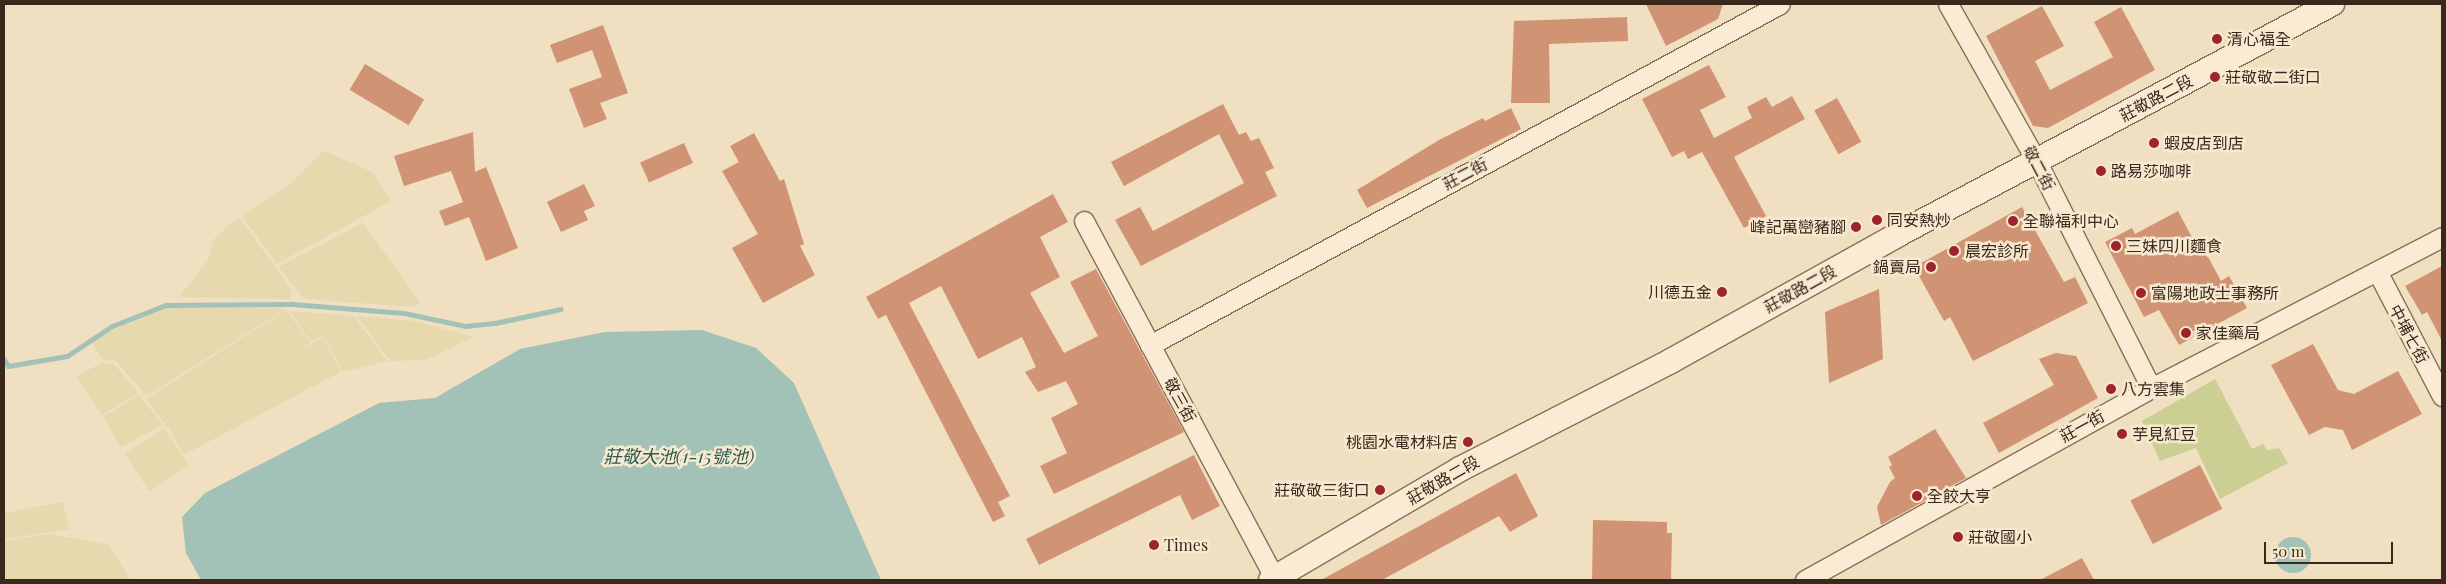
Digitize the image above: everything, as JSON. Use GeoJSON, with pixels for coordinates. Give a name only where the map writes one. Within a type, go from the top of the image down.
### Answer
{"type":"FeatureCollection","features":[{"type":"Feature","properties":{"kind":"street","name":"莊二街"},"geometry":{"type":"LineString","coordinates":[[1150,345],[1780,4]]}},
{"type":"Feature","properties":{"kind":"street","name":"敬二街"},"geometry":{"type":"LineString","coordinates":[[1948,4],[2037,162],[2151,388]]}},
{"type":"Feature","properties":{"kind":"street","name":"莊敬路二段"},"geometry":{"type":"LineString","coordinates":[[1274,580],[1460,469],[1670,361],[1897,235],[2332,4]]}},
{"type":"Feature","properties":{"kind":"street","name":"敬三街"},"geometry":{"type":"LineString","coordinates":[[1084,221],[1274,580]]}},
{"type":"Feature","properties":{"kind":"street","name":"莊一街"},"geometry":{"type":"LineString","coordinates":[[1805,580],[2151,388],[2442,237]]}},
{"type":"Feature","properties":{"kind":"street","name":"中埔七街"},"geometry":{"type":"LineString","coordinates":[[2377,271],[2442,396]]}},
{"type":"Feature","properties":{"kind":"shaded area"},"geometry":{"type":"Polygon","coordinates":[[[324,151],[372,172],[391,201],[277,264],[242,216],[289,184],[324,151]]]}},
{"type":"Feature","properties":{"kind":"shaded area"},"geometry":{"type":"Polygon","coordinates":[[[239,217],[292,290],[290,299],[179,297],[209,259],[212,241],[239,217]]]}},
{"type":"Feature","properties":{"kind":"shaded area"},"geometry":{"type":"Polygon","coordinates":[[[363,223],[420,302],[415,307],[304,299],[278,267],[363,223]]]}},
{"type":"Feature","properties":{"kind":"shaded area"},"geometry":{"type":"Polygon","coordinates":[[[167,308],[280,308],[284,310],[146,396],[116,361],[103,359],[91,342],[113,329],[167,308]]]}},
{"type":"Feature","properties":{"kind":"shaded area"},"geometry":{"type":"Polygon","coordinates":[[[286,310],[310,343],[185,422],[182,419],[168,428],[146,399],[286,310]]]}},
{"type":"Feature","properties":{"kind":"shaded area"},"geometry":{"type":"Polygon","coordinates":[[[289,311],[354,316],[387,361],[343,372],[323,336],[311,342],[289,311]]]}},
{"type":"Feature","properties":{"kind":"shaded area"},"geometry":{"type":"Polygon","coordinates":[[[357,316],[415,321],[473,337],[426,360],[390,361],[357,316]]]}},
{"type":"Feature","properties":{"kind":"shaded area"},"geometry":{"type":"Polygon","coordinates":[[[323,338],[341,372],[184,455],[166,422],[323,338]]]}},
{"type":"Feature","properties":{"kind":"shaded area"},"geometry":{"type":"Polygon","coordinates":[[[101,363],[114,364],[138,393],[102,415],[76,377],[101,363]]]}},
{"type":"Feature","properties":{"kind":"shaded area"},"geometry":{"type":"Polygon","coordinates":[[[139,395],[163,425],[121,447],[103,417],[139,395]]]}},
{"type":"Feature","properties":{"kind":"shaded area"},"geometry":{"type":"Polygon","coordinates":[[[164,428],[189,466],[149,491],[125,454],[164,428]]]}},
{"type":"Feature","properties":{"kind":"shaded area"},"geometry":{"type":"Polygon","coordinates":[[[63,502],[69,529],[4,539],[4,513],[63,502]]]}},
{"type":"Feature","properties":{"kind":"shaded area"},"geometry":{"type":"Polygon","coordinates":[[[50,534],[109,545],[130,580],[4,580],[4,541],[50,534]]]}},
{"type":"Feature","properties":{"kind":"green space"},"geometry":{"type":"Polygon","coordinates":[[[2215,379],[2252,449],[2263,444],[2267,450],[2279,448],[2288,463],[2220,499],[2196,448],[2160,461],[2142,421],[2215,379]]]}},
{"type":"Feature","properties":{"kind":"water","name":"莊敬大池(1-15號池)"},"geometry":{"type":"Polygon","coordinates":[[[702,330],[756,348],[794,383],[881,580],[201,580],[186,553],[182,517],[205,493],[379,403],[435,398],[520,349],[605,332],[702,330]]]}},
{"type":"Feature","properties":{"kind":"water"},"geometry":{"type":"Polygon","coordinates":[[[2293,537],[2305,543],[2311,555],[2305,567],[2293,573],[2281,567],[2275,555],[2281,543],[2293,537]]]}},
{"type":"Feature","properties":{"kind":"building"},"geometry":{"type":"Polygon","coordinates":[[[1646,4],[1723,4],[1718,19],[1666,46],[1646,4]]]}},
{"type":"Feature","properties":{"kind":"building"},"geometry":{"type":"Polygon","coordinates":[[[2042,6],[2064,46],[2035,61],[2050,90],[2113,57],[2094,22],[2121,7],[2155,70],[2048,128],[2033,126],[1986,36],[2042,6]]]}},
{"type":"Feature","properties":{"kind":"building"},"geometry":{"type":"Polygon","coordinates":[[[1627,17],[1628,41],[1549,44],[1550,103],[1511,103],[1514,21],[1627,17]]]}},
{"type":"Feature","properties":{"kind":"building"},"geometry":{"type":"Polygon","coordinates":[[[603,25],[628,93],[600,103],[607,119],[584,128],[569,89],[602,77],[592,50],[557,63],[550,45],[603,25]]]}},
{"type":"Feature","properties":{"kind":"building"},"geometry":{"type":"Polygon","coordinates":[[[365,64],[424,100],[409,125],[350,90],[365,64]]]}},
{"type":"Feature","properties":{"kind":"building"},"geometry":{"type":"Polygon","coordinates":[[[1709,65],[1726,97],[1700,110],[1714,138],[1752,118],[1747,107],[1766,97],[1772,107],[1792,96],[1805,119],[1734,157],[1766,216],[1744,228],[1702,152],[1688,159],[1684,151],[1672,157],[1642,99],[1709,65]]]}},
{"type":"Feature","properties":{"kind":"building"},"geometry":{"type":"Polygon","coordinates":[[[1837,98],[1861,142],[1839,154],[1814,111],[1837,98]]]}},
{"type":"Feature","properties":{"kind":"building"},"geometry":{"type":"Polygon","coordinates":[[[1223,104],[1239,135],[1246,132],[1251,141],[1259,138],[1274,168],[1265,172],[1277,196],[1141,266],[1115,220],[1140,207],[1153,231],[1244,183],[1219,134],[1124,186],[1111,162],[1223,104]]]}},
{"type":"Feature","properties":{"kind":"building"},"geometry":{"type":"Polygon","coordinates":[[[1511,108],[1521,129],[1367,208],[1357,190],[1439,140],[1483,118],[1485,121],[1511,108]]]}},
{"type":"Feature","properties":{"kind":"building"},"geometry":{"type":"Polygon","coordinates":[[[473,132],[475,172],[486,167],[518,248],[486,261],[469,217],[445,226],[439,211],[463,202],[451,171],[404,186],[394,156],[473,132]]]}},
{"type":"Feature","properties":{"kind":"building"},"geometry":{"type":"Polygon","coordinates":[[[754,133],[780,181],[784,179],[804,244],[800,246],[815,275],[763,303],[732,248],[758,234],[722,171],[739,162],[730,146],[754,133]]]}},
{"type":"Feature","properties":{"kind":"building"},"geometry":{"type":"Polygon","coordinates":[[[684,143],[693,163],[649,183],[640,163],[684,143]]]}},
{"type":"Feature","properties":{"kind":"building"},"geometry":{"type":"Polygon","coordinates":[[[584,184],[595,206],[584,211],[588,220],[561,232],[547,202],[584,184]]]}},
{"type":"Feature","properties":{"kind":"building"},"geometry":{"type":"Polygon","coordinates":[[[1053,194],[1068,222],[1040,237],[1060,277],[1030,293],[1064,353],[1098,336],[1070,282],[1096,269],[1184,432],[1054,494],[1040,466],[1067,453],[1051,418],[1078,404],[1066,381],[1038,392],[1025,372],[1036,367],[1022,337],[978,359],[941,286],[909,303],[1010,496],[998,502],[1005,516],[993,522],[886,315],[878,319],[866,297],[1053,194]]]}},
{"type":"Feature","properties":{"kind":"building"},"geometry":{"type":"Polygon","coordinates":[[[2022,207],[2064,282],[2075,277],[2088,303],[1973,361],[1950,317],[1944,321],[1914,267],[2022,207]]]}},
{"type":"Feature","properties":{"kind":"building"},"geometry":{"type":"Polygon","coordinates":[[[2178,211],[2202,256],[2206,253],[2221,281],[2229,276],[2247,308],[2179,345],[2159,310],[2144,317],[2105,242],[2132,228],[2135,234],[2178,211]]]}},
{"type":"Feature","properties":{"kind":"building"},"geometry":{"type":"Polygon","coordinates":[[[2442,266],[2442,341],[2427,312],[2422,315],[2405,286],[2442,266]]]}},
{"type":"Feature","properties":{"kind":"building"},"geometry":{"type":"Polygon","coordinates":[[[1879,289],[1883,359],[1829,383],[1825,312],[1879,289]]]}},
{"type":"Feature","properties":{"kind":"building"},"geometry":{"type":"Polygon","coordinates":[[[2313,344],[2338,390],[2354,394],[2398,371],[2422,414],[2352,450],[2343,430],[2325,427],[2309,435],[2271,365],[2313,344]]]}},
{"type":"Feature","properties":{"kind":"building"},"geometry":{"type":"Polygon","coordinates":[[[2056,353],[2076,356],[2098,398],[1999,453],[1983,423],[2054,385],[2039,359],[2056,353]]]}},
{"type":"Feature","properties":{"kind":"building"},"geometry":{"type":"Polygon","coordinates":[[[1935,429],[1966,478],[1881,525],[1877,507],[1890,482],[1895,478],[1889,467],[1892,465],[1888,457],[1935,429]]]}},
{"type":"Feature","properties":{"kind":"building"},"geometry":{"type":"Polygon","coordinates":[[[1194,455],[1220,506],[1192,520],[1180,495],[1039,565],[1026,539],[1194,455]]]}},
{"type":"Feature","properties":{"kind":"building"},"geometry":{"type":"Polygon","coordinates":[[[2200,465],[2222,509],[2153,544],[2131,500],[2200,465]]]}},
{"type":"Feature","properties":{"kind":"building"},"geometry":{"type":"Polygon","coordinates":[[[1516,473],[1538,516],[1510,532],[1499,516],[1382,580],[1321,580],[1516,473]]]}},
{"type":"Feature","properties":{"kind":"building"},"geometry":{"type":"Polygon","coordinates":[[[1593,520],[1667,522],[1667,533],[1672,533],[1671,580],[1592,580],[1593,520]]]}},
{"type":"Feature","properties":{"kind":"building"},"geometry":{"type":"Polygon","coordinates":[[[2082,558],[2094,580],[2040,580],[2082,558]]]}},
{"type":"Feature","properties":{"kind":"waterway"},"geometry":{"type":"LineString","coordinates":[[4,359],[8,366],[67,356],[112,326],[166,305],[292,304],[404,313],[465,326],[495,323],[561,309]]}},
{"type":"Feature","properties":{"kind":"place","name":"清心福全"},"geometry":{"type":"Point","coordinates":[2217,39]}},
{"type":"Feature","properties":{"kind":"place","name":"莊敬敬二街口"},"geometry":{"type":"Point","coordinates":[2215,77]}},
{"type":"Feature","properties":{"kind":"place","name":"蝦皮店到店"},"geometry":{"type":"Point","coordinates":[2154,143]}},
{"type":"Feature","properties":{"kind":"place","name":"路易莎咖啡"},"geometry":{"type":"Point","coordinates":[2101,171]}},
{"type":"Feature","properties":{"kind":"place","name":"同安熱炒"},"geometry":{"type":"Point","coordinates":[1877,220]}},
{"type":"Feature","properties":{"kind":"place","name":"全聯福利中心"},"geometry":{"type":"Point","coordinates":[2013,221]}},
{"type":"Feature","properties":{"kind":"place","name":"峰記萬巒豬腳"},"geometry":{"type":"Point","coordinates":[1856,227]}},
{"type":"Feature","properties":{"kind":"place","name":"三妹四川麵食"},"geometry":{"type":"Point","coordinates":[2116,246]}},
{"type":"Feature","properties":{"kind":"place","name":"晨宏診所"},"geometry":{"type":"Point","coordinates":[1954,251]}},
{"type":"Feature","properties":{"kind":"place","name":"鍋賣局"},"geometry":{"type":"Point","coordinates":[1931,267]}},
{"type":"Feature","properties":{"kind":"place","name":"川德五金"},"geometry":{"type":"Point","coordinates":[1722,292]}},
{"type":"Feature","properties":{"kind":"place","name":"富陽地政士事務所"},"geometry":{"type":"Point","coordinates":[2141,293]}},
{"type":"Feature","properties":{"kind":"place","name":"家佳藥局"},"geometry":{"type":"Point","coordinates":[2186,333]}},
{"type":"Feature","properties":{"kind":"place","name":"八方雲集"},"geometry":{"type":"Point","coordinates":[2111,389]}},
{"type":"Feature","properties":{"kind":"place","name":"芋見紅豆"},"geometry":{"type":"Point","coordinates":[2122,434]}},
{"type":"Feature","properties":{"kind":"place","name":"桃園水電材料店"},"geometry":{"type":"Point","coordinates":[1468,442]}},
{"type":"Feature","properties":{"kind":"place","name":"莊敬敬三街口"},"geometry":{"type":"Point","coordinates":[1380,490]}},
{"type":"Feature","properties":{"kind":"place","name":"全餃大亨"},"geometry":{"type":"Point","coordinates":[1917,496]}},
{"type":"Feature","properties":{"kind":"place","name":"莊敬國小"},"geometry":{"type":"Point","coordinates":[1958,537]}},
{"type":"Feature","properties":{"kind":"place","name":"Times"},"geometry":{"type":"Point","coordinates":[1154,545]}}]}
